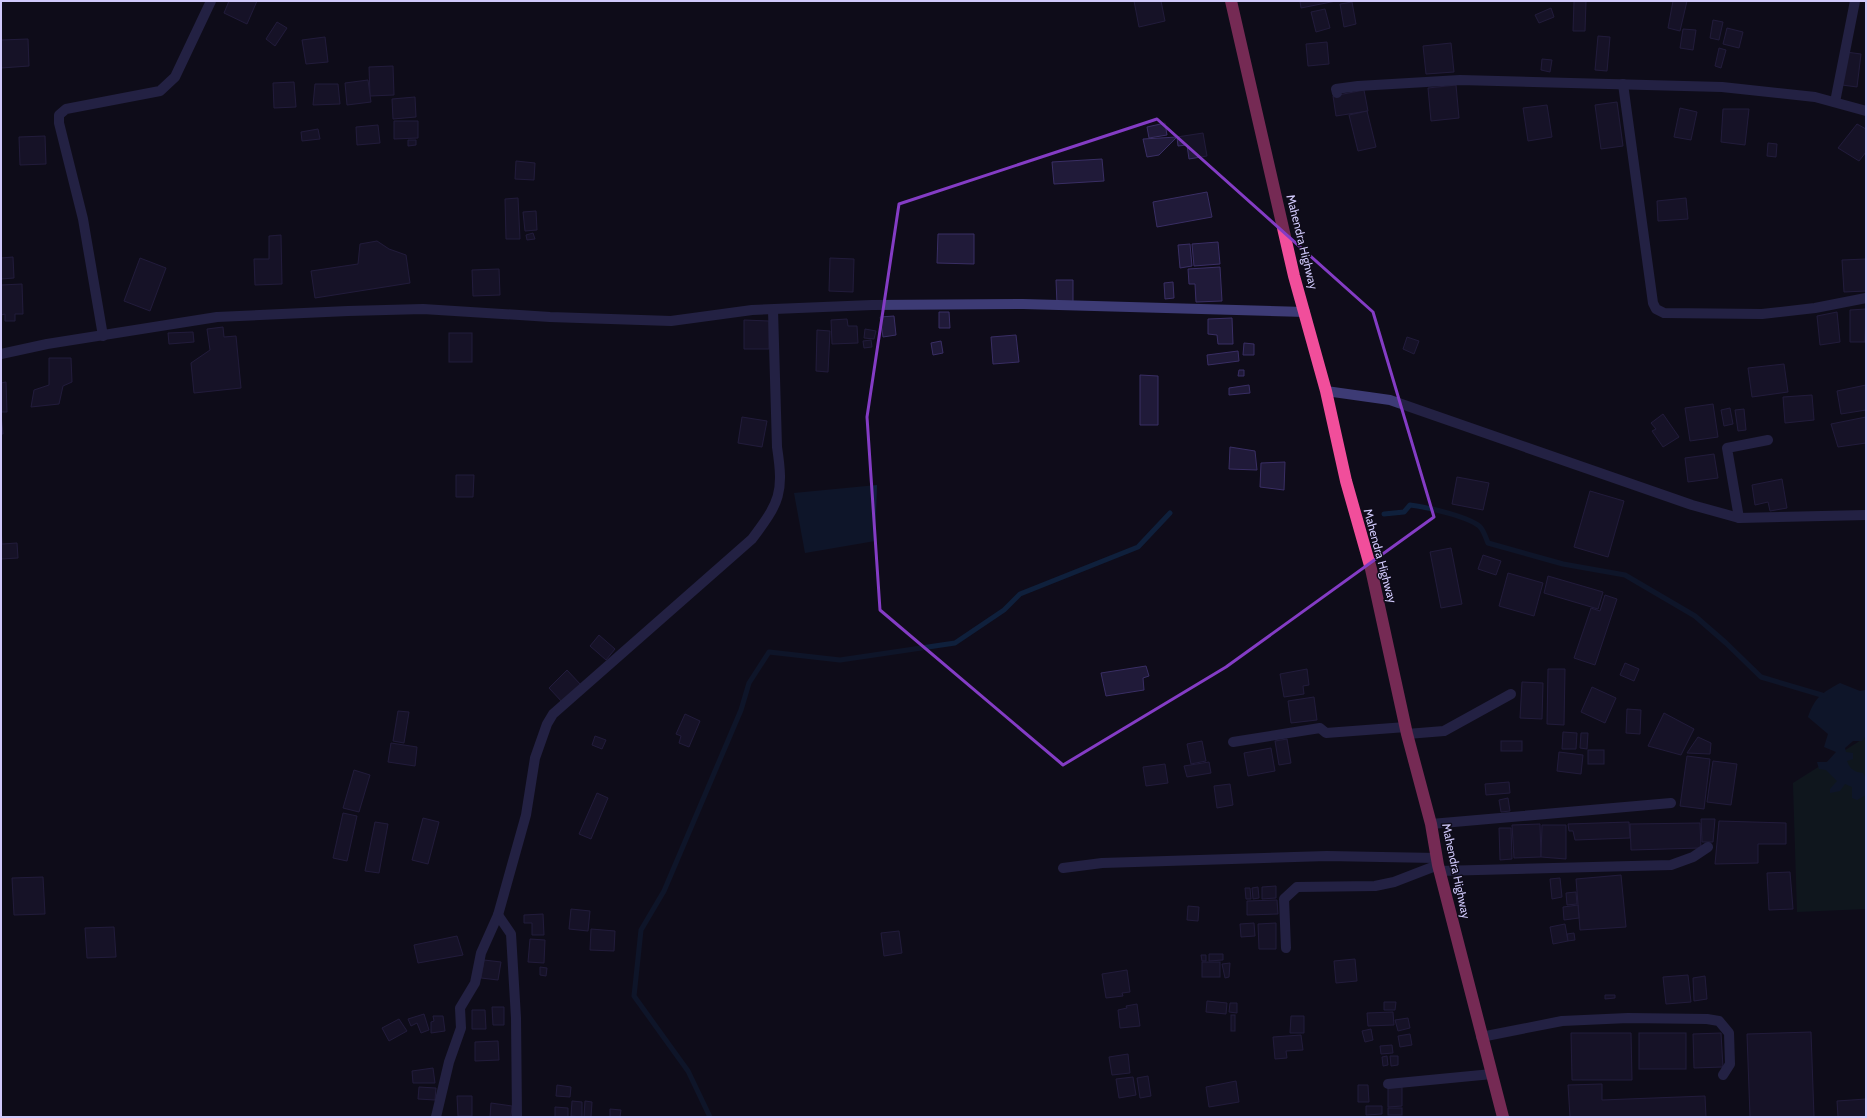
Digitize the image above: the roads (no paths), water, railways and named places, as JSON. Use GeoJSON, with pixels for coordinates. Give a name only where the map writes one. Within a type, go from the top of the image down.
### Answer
{"type":"FeatureCollection","features":[{"type":"Feature","properties":{"kind":"highway","name":"Mahendra Highway"},"geometry":{"type":"LineString","coordinates":[[1231,1],[1294,276],[1326,391],[1346,481],[1371,569],[1407,731],[1431,824],[1438,865],[1481,1037],[1503,1117]]}},
{"type":"Feature","properties":{"kind":"street"},"geometry":{"type":"LineString","coordinates":[[103,336],[83,220],[59,123],[59,115],[66,109],[160,91],[168,85],[175,77],[210,1]]}},
{"type":"Feature","properties":{"kind":"street"},"geometry":{"type":"LineString","coordinates":[[1835,102],[1855,1]]}},
{"type":"Feature","properties":{"kind":"street"},"geometry":{"type":"LineString","coordinates":[[1337,93],[1336,89],[1358,86],[1460,80],[1722,87],[1815,97],[1866,111]]}},
{"type":"Feature","properties":{"kind":"street"},"geometry":{"type":"LineString","coordinates":[[1622,84],[1652,303],[1656,309],[1664,313],[1762,314],[1815,308],[1866,298]]}},
{"type":"Feature","properties":{"kind":"street"},"geometry":{"type":"LineString","coordinates":[[1,354],[47,344],[217,317],[355,311],[423,309],[550,317],[671,321],[752,310],[872,306],[1023,304],[1305,312]]}},
{"type":"Feature","properties":{"kind":"street"},"geometry":{"type":"LineString","coordinates":[[436,1117],[447,1069],[461,1028],[460,1008],[475,983],[481,953],[498,916],[526,816],[535,758],[547,724],[553,714],[752,538],[770,515],[779,498],[780,468],[777,448],[773,310]]}},
{"type":"Feature","properties":{"kind":"street"},"geometry":{"type":"LineString","coordinates":[[1326,391],[1390,400],[1692,505],[1740,518],[1866,515]]}},
{"type":"Feature","properties":{"kind":"street"},"geometry":{"type":"LineString","coordinates":[[1740,518],[1726,448],[1768,440]]}},
{"type":"Feature","properties":{"kind":"street"},"geometry":{"type":"LineString","coordinates":[[1233,742],[1320,728],[1326,733],[1444,731],[1511,694]]}},
{"type":"Feature","properties":{"kind":"street"},"geometry":{"type":"LineString","coordinates":[[1431,824],[1671,803]]}},
{"type":"Feature","properties":{"kind":"street"},"geometry":{"type":"LineString","coordinates":[[1063,868],[1102,863],[1327,856],[1438,865],[1671,865],[1693,857],[1708,847]]}},
{"type":"Feature","properties":{"kind":"street"},"geometry":{"type":"LineString","coordinates":[[1286,948],[1284,898],[1297,887],[1375,886],[1394,882],[1438,865]]}},
{"type":"Feature","properties":{"kind":"street"},"geometry":{"type":"LineString","coordinates":[[498,916],[511,934],[516,1018],[517,1117]]}},
{"type":"Feature","properties":{"kind":"street"},"geometry":{"type":"LineString","coordinates":[[1481,1037],[1562,1021],[1628,1018],[1707,1019],[1719,1022],[1729,1033],[1730,1064],[1723,1075]]}},
{"type":"Feature","properties":{"kind":"street"},"geometry":{"type":"LineString","coordinates":[[1388,1084],[1492,1074]]}},
{"type":"Feature","properties":{"kind":"water"},"geometry":{"type":"Polygon","coordinates":[[[877,485],[875,541],[805,553],[794,493],[877,485]]]}},
{"type":"Feature","properties":{"kind":"water"},"geometry":{"type":"Polygon","coordinates":[[[1840,683],[1860,691],[1866,690],[1866,736],[1862,741],[1853,741],[1845,748],[1846,752],[1853,753],[1853,759],[1847,761],[1850,766],[1853,770],[1863,773],[1866,779],[1866,795],[1857,800],[1852,798],[1852,787],[1845,784],[1840,791],[1830,793],[1830,789],[1837,781],[1826,770],[1819,769],[1817,762],[1827,762],[1836,752],[1824,747],[1828,734],[1808,717],[1816,700],[1828,690],[1840,683]]]}},
{"type":"Feature","properties":{"kind":"waterway"},"geometry":{"type":"LineString","coordinates":[[1384,514],[1404,512],[1410,505],[1437,510],[1459,516],[1476,524],[1481,528],[1488,543],[1563,564],[1625,575],[1695,616],[1726,643],[1761,677],[1825,696]]}},
{"type":"Feature","properties":{"kind":"waterway"},"geometry":{"type":"LineString","coordinates":[[710,1117],[688,1071],[634,996],[641,930],[664,891],[741,710],[749,683],[769,652],[840,660],[955,643],[1004,610],[1020,594],[1138,547],[1170,513]]}}]}
